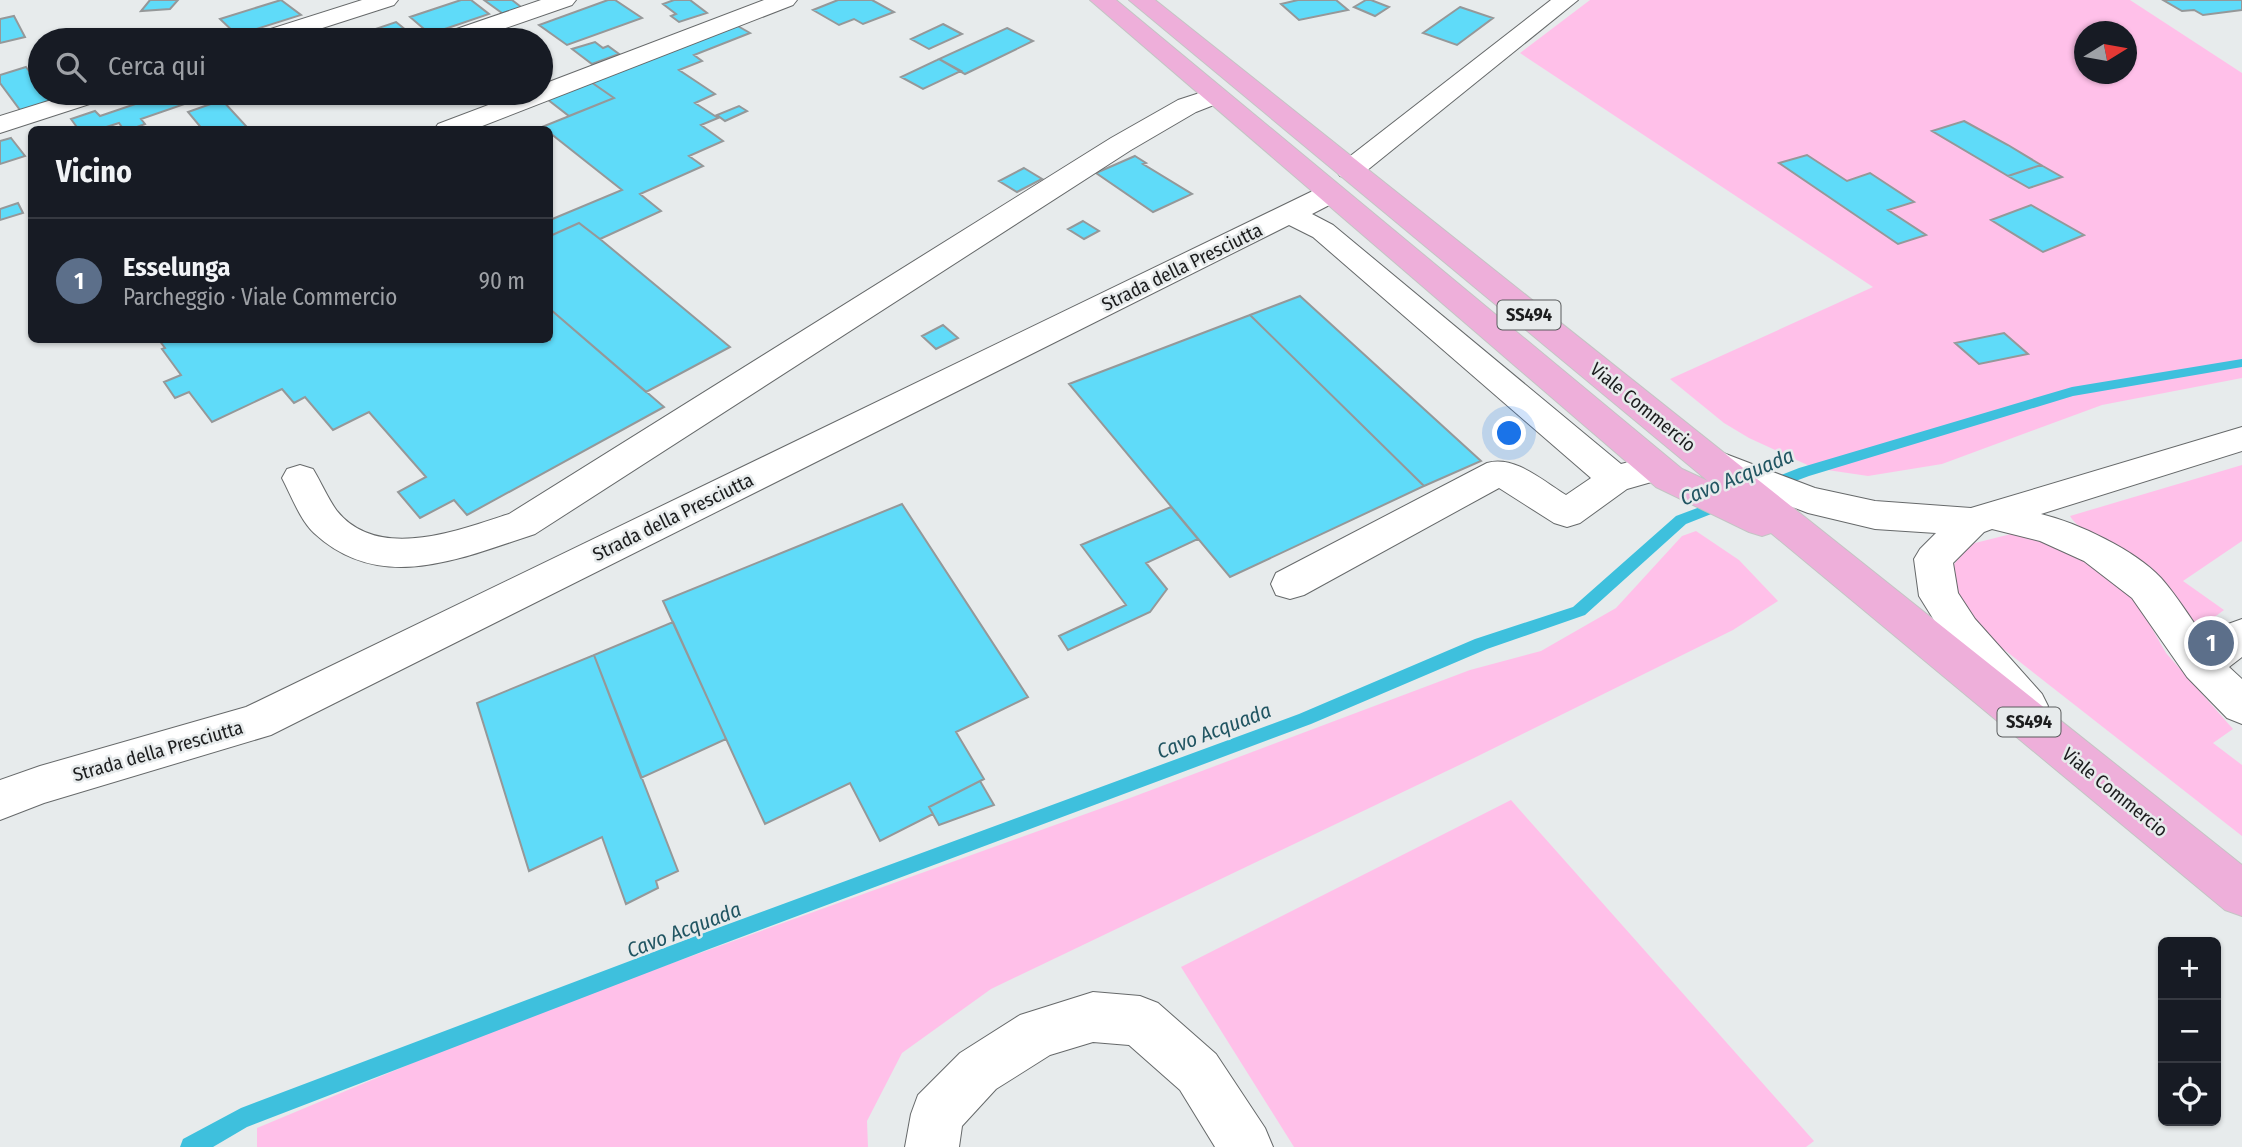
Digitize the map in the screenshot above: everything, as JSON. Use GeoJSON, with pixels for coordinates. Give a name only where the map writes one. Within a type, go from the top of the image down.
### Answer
{"type":"FeatureCollection","features":[{"type":"Feature","properties":{"kind":"main road"},"geometry":{"type":"LineString","coordinates":[[1102,0],[1215,96],[1341,182],[1662,473],[1782,512]]}},
{"type":"Feature","properties":{"kind":"main road","name":"Viale Commercio"},"geometry":{"type":"LineString","coordinates":[[1141,0],[1341,182],[1708,460],[1782,512],[1817,549],[2242,894]]}},
{"type":"Feature","properties":{"kind":"main road"},"geometry":{"type":"LineString","coordinates":[[1274,76],[1341,182]]}},
{"type":"Feature","properties":{"kind":"street"},"geometry":{"type":"LineString","coordinates":[[298,28],[386,0]]}},
{"type":"Feature","properties":{"kind":"street"},"geometry":{"type":"LineString","coordinates":[[483,28],[564,0]]}},
{"type":"Feature","properties":{"kind":"street"},"geometry":{"type":"LineString","coordinates":[[553,89],[785,0]]}},
{"type":"Feature","properties":{"kind":"street","name":"Strada della Presciutta"},"geometry":{"type":"LineString","coordinates":[[0,800],[40,785],[256,722],[1290,214],[1341,182],[1566,0]]}},
{"type":"Feature","properties":{"kind":"street"},"geometry":{"type":"LineString","coordinates":[[300,478],[326,522],[348,540],[376,553],[441,550],[522,524],[1121,144],[1187,106],[1215,96]]}},
{"type":"Feature","properties":{"kind":"street"},"geometry":{"type":"LineString","coordinates":[[0,125],[62,105]]}},
{"type":"Feature","properties":{"kind":"street"},"geometry":{"type":"LineString","coordinates":[[457,126],[512,105]]}},
{"type":"Feature","properties":{"kind":"street"},"geometry":{"type":"LineString","coordinates":[[1290,214],[1323,230],[1615,479]]}},
{"type":"Feature","properties":{"kind":"street"},"geometry":{"type":"LineString","coordinates":[[2072,758],[1961,630],[1938,596],[1933,559],[1983,519],[2242,439]]}},
{"type":"Feature","properties":{"kind":"street"},"geometry":{"type":"LineString","coordinates":[[1290,584],[1500,472],[1567,513],[1615,479],[1662,473]]}},
{"type":"Feature","properties":{"kind":"street"},"geometry":{"type":"LineString","coordinates":[[1782,512],[1983,519],[2050,530],[2097,551],[2146,587],[2201,665],[2242,706]]}},
{"type":"Feature","properties":{"kind":"street"},"geometry":{"type":"LineString","coordinates":[[2201,665],[2242,635]]}},
{"type":"Feature","properties":{"kind":"street"},"geometry":{"type":"LineString","coordinates":[[932,1147],[937,1114],[978,1071],[1038,1033],[1093,1017],[1140,1021],[1198,1072],[1246,1147]]}},
{"type":"Feature","properties":{"kind":"shaded area"},"geometry":{"type":"Polygon","coordinates":[[[1590,0],[2130,0],[2242,73],[2242,378],[2102,405],[1942,464],[1868,476],[1814,468],[1749,438],[1724,423],[1670,379],[1873,287],[1520,53],[1590,0]]]}},
{"type":"Feature","properties":{"kind":"shaded area"},"geometry":{"type":"Polygon","coordinates":[[[2242,465],[2242,541],[2183,581],[2224,610],[2193,633],[2135,561],[2110,542],[2078,525],[2070,516],[2242,465]]]}},
{"type":"Feature","properties":{"kind":"shaded area"},"geometry":{"type":"Polygon","coordinates":[[[1696,531],[1739,560],[1778,601],[1733,630],[1474,758],[991,989],[902,1053],[867,1121],[868,1147],[257,1147],[257,1128],[525,1016],[1130,798],[1470,670],[1541,651],[1616,608],[1682,536],[1696,531]]]}},
{"type":"Feature","properties":{"kind":"shaded area"},"geometry":{"type":"Polygon","coordinates":[[[2011,534],[2052,539],[2101,567],[2135,599],[2166,653],[2233,729],[2213,743],[2242,765],[2242,836],[1988,637],[1961,601],[1950,569],[1971,544],[2011,534]]]}},
{"type":"Feature","properties":{"kind":"shaded area"},"geometry":{"type":"Polygon","coordinates":[[[1511,800],[1814,1141],[1806,1147],[1294,1147],[1181,967],[1511,800]]]}},
{"type":"Feature","properties":{"kind":"building"},"geometry":{"type":"Polygon","coordinates":[[[150,0],[178,0],[170,9],[141,11],[150,0]]]}},
{"type":"Feature","properties":{"kind":"building"},"geometry":{"type":"Polygon","coordinates":[[[281,0],[301,15],[259,28],[230,28],[220,19],[281,0]]]}},
{"type":"Feature","properties":{"kind":"building"},"geometry":{"type":"Polygon","coordinates":[[[461,0],[471,0],[489,14],[448,28],[423,28],[410,17],[461,0]]]}},
{"type":"Feature","properties":{"kind":"building"},"geometry":{"type":"Polygon","coordinates":[[[484,0],[512,0],[525,10],[506,16],[484,0]]]}},
{"type":"Feature","properties":{"kind":"building"},"geometry":{"type":"Polygon","coordinates":[[[608,0],[615,0],[642,18],[567,45],[553,35],[553,28],[539,25],[608,0]]]}},
{"type":"Feature","properties":{"kind":"building"},"geometry":{"type":"Polygon","coordinates":[[[674,0],[690,0],[707,13],[679,22],[671,16],[676,14],[663,4],[674,0]]]}},
{"type":"Feature","properties":{"kind":"building"},"geometry":{"type":"Polygon","coordinates":[[[838,0],[872,0],[894,12],[863,24],[854,19],[839,25],[813,10],[838,0]]]}},
{"type":"Feature","properties":{"kind":"building"},"geometry":{"type":"Polygon","coordinates":[[[1298,0],[1336,0],[1348,10],[1299,20],[1281,4],[1298,0]]]}},
{"type":"Feature","properties":{"kind":"building"},"geometry":{"type":"Polygon","coordinates":[[[1366,0],[1389,7],[1375,16],[1354,7],[1366,0]]]}},
{"type":"Feature","properties":{"kind":"building"},"geometry":{"type":"Polygon","coordinates":[[[2163,0],[2242,0],[2242,10],[2203,15],[2194,10],[2182,11],[2163,0]]]}},
{"type":"Feature","properties":{"kind":"building"},"geometry":{"type":"Polygon","coordinates":[[[1460,7],[1493,18],[1457,45],[1423,33],[1460,7]]]}},
{"type":"Feature","properties":{"kind":"building"},"geometry":{"type":"Polygon","coordinates":[[[14,16],[25,37],[0,43],[0,19],[14,16]]]}},
{"type":"Feature","properties":{"kind":"building"},"geometry":{"type":"Polygon","coordinates":[[[396,22],[403,28],[378,28],[396,22]]]}},
{"type":"Feature","properties":{"kind":"building"},"geometry":{"type":"Polygon","coordinates":[[[943,24],[962,34],[929,49],[911,39],[943,24]]]}},
{"type":"Feature","properties":{"kind":"building"},"geometry":{"type":"Polygon","coordinates":[[[736,25],[750,33],[694,55],[702,61],[679,70],[715,94],[695,103],[718,118],[701,125],[723,141],[689,156],[703,166],[640,194],[661,211],[600,239],[579,223],[553,235],[553,219],[622,190],[553,135],[553,126],[544,126],[614,98],[591,82],[736,25]]]}},
{"type":"Feature","properties":{"kind":"building"},"geometry":{"type":"Polygon","coordinates":[[[1007,28],[1033,41],[965,74],[939,59],[1007,28]]]}},
{"type":"Feature","properties":{"kind":"building"},"geometry":{"type":"Polygon","coordinates":[[[595,42],[603,48],[608,46],[619,54],[592,64],[572,49],[595,42]]]}},
{"type":"Feature","properties":{"kind":"building"},"geometry":{"type":"Polygon","coordinates":[[[939,59],[961,71],[923,89],[901,77],[939,59]]]}},
{"type":"Feature","properties":{"kind":"building"},"geometry":{"type":"Polygon","coordinates":[[[26,67],[28,105],[52,105],[23,114],[0,83],[0,75],[26,67]]]}},
{"type":"Feature","properties":{"kind":"building"},"geometry":{"type":"Polygon","coordinates":[[[591,82],[614,98],[569,116],[553,104],[553,97],[591,82]]]}},
{"type":"Feature","properties":{"kind":"building"},"geometry":{"type":"Polygon","coordinates":[[[132,105],[182,105],[141,119],[145,124],[140,126],[121,126],[119,123],[110,126],[76,126],[71,119],[95,111],[100,116],[132,105]]]}},
{"type":"Feature","properties":{"kind":"building"},"geometry":{"type":"Polygon","coordinates":[[[208,105],[227,105],[246,126],[200,126],[188,112],[208,105]]]}},
{"type":"Feature","properties":{"kind":"building"},"geometry":{"type":"Polygon","coordinates":[[[739,106],[747,111],[725,121],[717,115],[739,106]]]}},
{"type":"Feature","properties":{"kind":"building"},"geometry":{"type":"Polygon","coordinates":[[[1964,121],[2041,165],[2008,176],[1932,131],[1964,121]]]}},
{"type":"Feature","properties":{"kind":"building"},"geometry":{"type":"Polygon","coordinates":[[[11,138],[25,156],[0,164],[0,141],[11,138]]]}},
{"type":"Feature","properties":{"kind":"building"},"geometry":{"type":"Polygon","coordinates":[[[1807,155],[1847,181],[1870,173],[1914,202],[1888,210],[1926,235],[1898,244],[1779,163],[1807,155]]]}},
{"type":"Feature","properties":{"kind":"building"},"geometry":{"type":"Polygon","coordinates":[[[1135,156],[1146,163],[1143,164],[1192,194],[1153,212],[1096,173],[1135,156]]]}},
{"type":"Feature","properties":{"kind":"building"},"geometry":{"type":"Polygon","coordinates":[[[2041,165],[2062,177],[2029,188],[2008,176],[2041,165]]]}},
{"type":"Feature","properties":{"kind":"building"},"geometry":{"type":"Polygon","coordinates":[[[1024,168],[1042,179],[1017,192],[999,181],[1024,168]]]}},
{"type":"Feature","properties":{"kind":"building"},"geometry":{"type":"Polygon","coordinates":[[[18,203],[23,213],[0,220],[0,209],[18,203]]]}},
{"type":"Feature","properties":{"kind":"building"},"geometry":{"type":"Polygon","coordinates":[[[2031,205],[2084,235],[2043,252],[1991,220],[2031,205]]]}},
{"type":"Feature","properties":{"kind":"building"},"geometry":{"type":"Polygon","coordinates":[[[1083,221],[1099,231],[1084,239],[1068,229],[1083,221]]]}},
{"type":"Feature","properties":{"kind":"building"},"geometry":{"type":"Polygon","coordinates":[[[579,223],[730,347],[646,392],[553,312],[553,235],[579,223]]]}},
{"type":"Feature","properties":{"kind":"building"},"geometry":{"type":"Polygon","coordinates":[[[1300,296],[1481,461],[1424,486],[1250,315],[1300,296]]]}},
{"type":"Feature","properties":{"kind":"building"},"geometry":{"type":"Polygon","coordinates":[[[553,312],[664,407],[467,515],[454,500],[420,518],[398,492],[426,477],[369,412],[333,430],[305,397],[294,403],[282,389],[212,422],[189,392],[175,398],[164,382],[181,375],[162,349],[165,348],[161,343],[553,343],[553,312]]]}},
{"type":"Feature","properties":{"kind":"building"},"geometry":{"type":"Polygon","coordinates":[[[1250,315],[1424,486],[1230,577],[1069,384],[1250,315]]]}},
{"type":"Feature","properties":{"kind":"building"},"geometry":{"type":"Polygon","coordinates":[[[943,325],[958,338],[936,349],[922,336],[943,325]]]}},
{"type":"Feature","properties":{"kind":"building"},"geometry":{"type":"Polygon","coordinates":[[[2004,333],[2028,354],[1979,364],[1955,343],[2004,333]]]}},
{"type":"Feature","properties":{"kind":"building"},"geometry":{"type":"Polygon","coordinates":[[[902,504],[1028,697],[956,732],[984,779],[929,807],[933,814],[880,841],[850,783],[765,824],[663,601],[902,504]]]}},
{"type":"Feature","properties":{"kind":"building"},"geometry":{"type":"Polygon","coordinates":[[[1171,507],[1198,539],[1146,563],[1167,589],[1150,612],[1068,650],[1059,636],[1126,605],[1081,545],[1171,507]]]}},
{"type":"Feature","properties":{"kind":"building"},"geometry":{"type":"Polygon","coordinates":[[[673,622],[726,739],[641,778],[594,655],[673,622]]]}},
{"type":"Feature","properties":{"kind":"building"},"geometry":{"type":"Polygon","coordinates":[[[594,655],[678,871],[656,881],[658,888],[626,904],[602,837],[529,871],[477,703],[594,655]]]}},
{"type":"Feature","properties":{"kind":"building"},"geometry":{"type":"Polygon","coordinates":[[[980,781],[994,805],[939,825],[929,807],[980,781]]]}},
{"type":"Feature","properties":{"kind":"waterway","name":"Cavo Acquada"},"geometry":{"type":"LineString","coordinates":[[1771,485],[1804,472],[2072,392],[2242,363]]}},
{"type":"Feature","properties":{"kind":"waterway","name":"Cavo Acquada"},"geometry":{"type":"LineString","coordinates":[[191,1147],[241,1119],[704,942],[1305,719],[1481,644],[1579,611],[1681,520],[1724,503]]}},
{"type":"Feature","properties":{"kind":"place","name":"Esselunga"},"geometry":{"type":"Point","coordinates":[2211,643]}}]}
